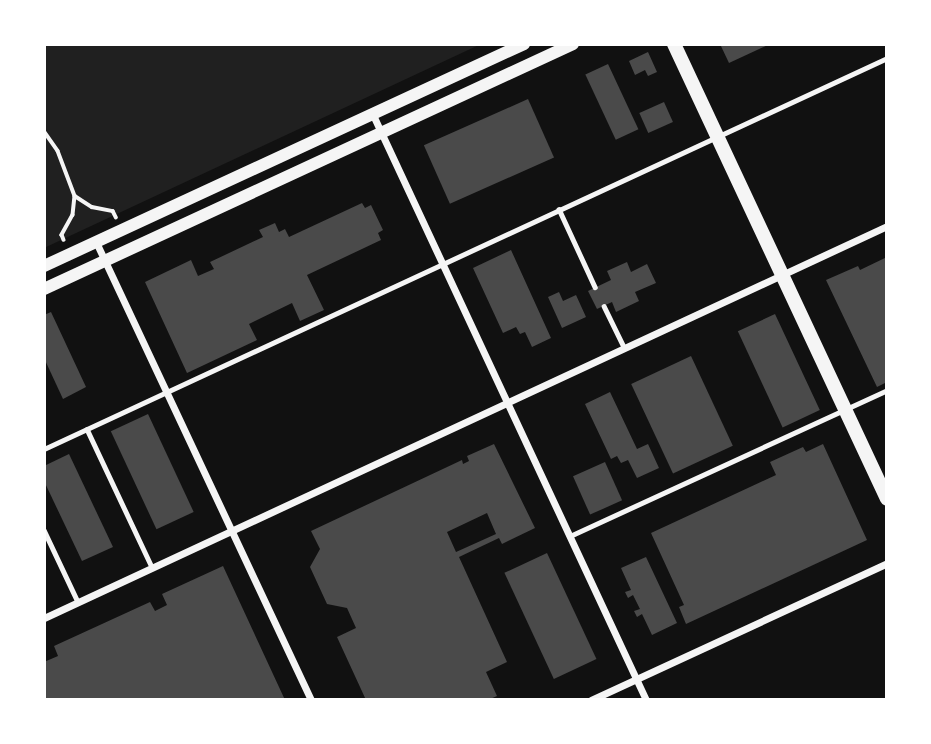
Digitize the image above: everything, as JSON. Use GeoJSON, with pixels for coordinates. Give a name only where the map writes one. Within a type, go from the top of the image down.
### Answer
{"type":"FeatureCollection","features":[{"type":"Feature","properties":{"kind":"main road"},"geometry":{"type":"LineString","coordinates":[[674,44],[887,499]]}},
{"type":"Feature","properties":{"kind":"street"},"geometry":{"type":"LineString","coordinates":[[44,266],[524,44]]}},
{"type":"Feature","properties":{"kind":"street"},"geometry":{"type":"LineString","coordinates":[[44,289],[573,44]]}},
{"type":"Feature","properties":{"kind":"street"},"geometry":{"type":"LineString","coordinates":[[373,115],[646,700]]}},
{"type":"Feature","properties":{"kind":"street"},"geometry":{"type":"LineString","coordinates":[[44,618],[887,226]]}},
{"type":"Feature","properties":{"kind":"street"},"geometry":{"type":"LineString","coordinates":[[96,243],[311,700]]}},
{"type":"Feature","properties":{"kind":"street"},"geometry":{"type":"LineString","coordinates":[[591,700],[887,563]]}},
{"type":"Feature","properties":{"kind":"lane"},"geometry":{"type":"LineString","coordinates":[[44,449],[887,58]]}},
{"type":"Feature","properties":{"kind":"lane"},"geometry":{"type":"LineString","coordinates":[[559,209],[595,287]]}},
{"type":"Feature","properties":{"kind":"lane"},"geometry":{"type":"LineString","coordinates":[[604,306],[624,348]]}},
{"type":"Feature","properties":{"kind":"lane"},"geometry":{"type":"LineString","coordinates":[[570,537],[887,390]]}},
{"type":"Feature","properties":{"kind":"lane"},"geometry":{"type":"LineString","coordinates":[[88,429],[152,567]]}},
{"type":"Feature","properties":{"kind":"lane"},"geometry":{"type":"LineString","coordinates":[[44,530],[78,602]]}},
{"type":"Feature","properties":{"kind":"path"},"geometry":{"type":"LineString","coordinates":[[44,131],[58,151],[75,196],[73,215],[62,234],[71,254]]}},
{"type":"Feature","properties":{"kind":"shaded area"},"geometry":{"type":"Polygon","coordinates":[[[44,44],[481,44],[44,248],[44,44]]]}},
{"type":"Feature","properties":{"kind":"building"},"geometry":{"type":"Polygon","coordinates":[[[720,44],[770,44],[729,63],[720,44]]]}},
{"type":"Feature","properties":{"kind":"building"},"geometry":{"type":"Polygon","coordinates":[[[648,52],[657,72],[648,76],[645,70],[635,75],[629,61],[648,52]]]}},
{"type":"Feature","properties":{"kind":"building"},"geometry":{"type":"Polygon","coordinates":[[[608,64],[638,129],[616,140],[585,75],[608,64]]]}},
{"type":"Feature","properties":{"kind":"building"},"geometry":{"type":"Polygon","coordinates":[[[528,99],[554,157],[450,204],[424,145],[528,99]]]}},
{"type":"Feature","properties":{"kind":"building"},"geometry":{"type":"Polygon","coordinates":[[[664,102],[673,122],[648,133],[639,113],[664,102]]]}},
{"type":"Feature","properties":{"kind":"building"},"geometry":{"type":"Polygon","coordinates":[[[362,203],[365,208],[371,205],[383,230],[378,233],[381,240],[307,275],[324,310],[300,321],[292,303],[249,324],[257,340],[187,373],[145,282],[191,260],[198,276],[214,269],[210,262],[263,237],[259,230],[275,223],[279,232],[285,229],[289,237],[362,203]]]}},
{"type":"Feature","properties":{"kind":"building"},"geometry":{"type":"Polygon","coordinates":[[[511,250],[551,338],[532,347],[525,332],[520,334],[516,327],[503,333],[473,268],[511,250]]]}},
{"type":"Feature","properties":{"kind":"building"},"geometry":{"type":"Polygon","coordinates":[[[887,257],[887,382],[877,387],[826,280],[858,266],[860,270],[887,257]]]}},
{"type":"Feature","properties":{"kind":"building"},"geometry":{"type":"Polygon","coordinates":[[[627,262],[631,272],[647,264],[656,283],[635,292],[639,301],[616,312],[612,302],[597,309],[588,291],[611,280],[607,271],[627,262]]]}},
{"type":"Feature","properties":{"kind":"building"},"geometry":{"type":"Polygon","coordinates":[[[559,292],[563,301],[576,295],[586,317],[562,328],[548,297],[559,292]]]}},
{"type":"Feature","properties":{"kind":"building"},"geometry":{"type":"Polygon","coordinates":[[[51,312],[86,387],[63,399],[44,358],[44,315],[51,312]]]}},
{"type":"Feature","properties":{"kind":"building"},"geometry":{"type":"Polygon","coordinates":[[[775,314],[820,410],[783,427],[738,331],[775,314]]]}},
{"type":"Feature","properties":{"kind":"building"},"geometry":{"type":"Polygon","coordinates":[[[691,356],[733,446],[673,474],[631,384],[691,356]]]}},
{"type":"Feature","properties":{"kind":"building"},"geometry":{"type":"Polygon","coordinates":[[[610,392],[637,449],[648,444],[659,468],[637,478],[628,460],[621,463],[617,456],[611,459],[585,404],[610,392]]]}},
{"type":"Feature","properties":{"kind":"building"},"geometry":{"type":"Polygon","coordinates":[[[148,414],[194,512],[156,529],[111,431],[148,414]]]}},
{"type":"Feature","properties":{"kind":"building"},"geometry":{"type":"Polygon","coordinates":[[[494,444],[535,528],[502,544],[499,538],[459,557],[507,662],[486,672],[497,696],[488,700],[366,700],[337,637],[356,628],[347,608],[327,604],[310,567],[320,549],[311,531],[462,460],[463,464],[469,461],[467,456],[494,444]],[[487,513],[447,532],[456,552],[496,534],[487,513]]]}},
{"type":"Feature","properties":{"kind":"building"},"geometry":{"type":"Polygon","coordinates":[[[823,444],[867,540],[686,624],[679,607],[684,605],[651,533],[776,475],[770,462],[803,447],[806,452],[823,444]]]}},
{"type":"Feature","properties":{"kind":"building"},"geometry":{"type":"Polygon","coordinates":[[[69,454],[113,547],[82,561],[44,481],[44,466],[69,454]]]}},
{"type":"Feature","properties":{"kind":"building"},"geometry":{"type":"Polygon","coordinates":[[[605,462],[622,500],[590,515],[573,476],[605,462]]]}},
{"type":"Feature","properties":{"kind":"building"},"geometry":{"type":"Polygon","coordinates":[[[547,553],[596,659],[554,679],[504,573],[547,553]]]}},
{"type":"Feature","properties":{"kind":"building"},"geometry":{"type":"Polygon","coordinates":[[[646,557],[677,623],[652,635],[642,614],[637,617],[634,611],[640,609],[633,595],[628,598],[625,592],[631,590],[621,568],[646,557]]]}},
{"type":"Feature","properties":{"kind":"building"},"geometry":{"type":"Polygon","coordinates":[[[223,566],[285,700],[44,700],[44,662],[58,656],[54,646],[150,602],[155,611],[167,605],[162,594],[223,566]]]}}]}
